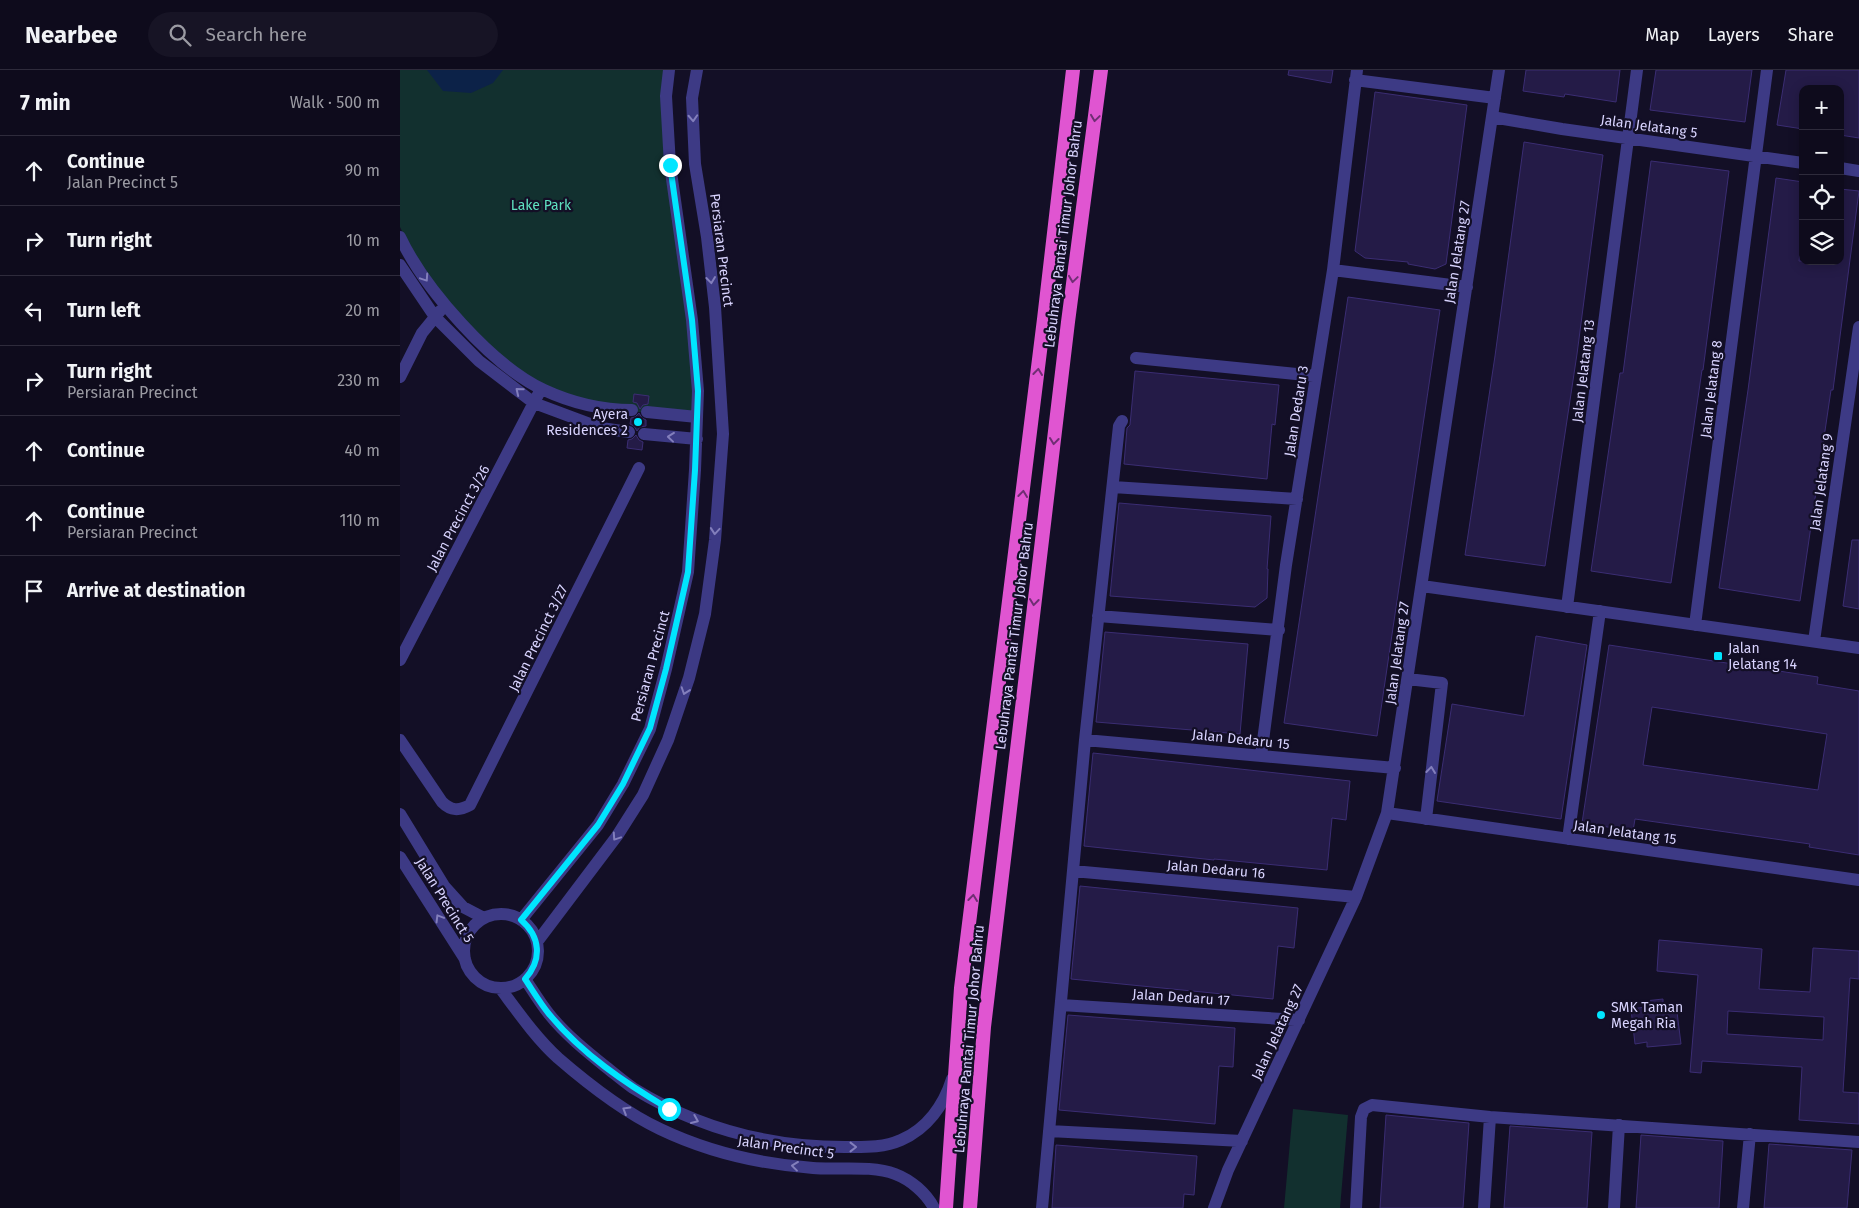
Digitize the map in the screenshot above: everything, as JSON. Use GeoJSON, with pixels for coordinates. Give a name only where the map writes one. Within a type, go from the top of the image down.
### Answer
{"type":"FeatureCollection","features":[{"type":"Feature","properties":{"kind":"highway","name":"Lebuhraya Pantai Timur Johor Bahru"},"geometry":{"type":"LineString","coordinates":[[946,1208],[963,978],[1073,70]]}},
{"type":"Feature","properties":{"kind":"highway","name":"Lebuhraya Pantai Timur Johor Bahru"},"geometry":{"type":"LineString","coordinates":[[970,1208],[984,1028],[1068,322],[1101,70]]}},
{"type":"Feature","properties":{"kind":"street","name":"Persiaran Precinct"},"geometry":{"type":"LineString","coordinates":[[521,920],[598,825],[623,784],[650,728],[666,669],[688,572],[697,439],[698,391],[692,320],[670,165],[666,96],[669,70]]}},
{"type":"Feature","properties":{"kind":"street","name":"Persiaran Precinct"},"geometry":{"type":"LineString","coordinates":[[537,942],[617,836],[643,795],[668,740],[689,678],[705,614],[715,540],[722,434],[715,307],[707,237],[695,164],[692,98],[697,70]]}},
{"type":"Feature","properties":{"kind":"street","name":"Jalan Jelatang 27"},"geometry":{"type":"LineString","coordinates":[[1214,1208],[1228,1170],[1356,897],[1387,813],[1499,70]]}},
{"type":"Feature","properties":{"kind":"street","name":"Jalan Jelatang 13"},"geometry":{"type":"LineString","coordinates":[[1567,607],[1637,70]]}},
{"type":"Feature","properties":{"kind":"street","name":"Jalan Jelatang 8"},"geometry":{"type":"LineString","coordinates":[[1695,625],[1768,70]]}},
{"type":"Feature","properties":{"kind":"street"},"geometry":{"type":"LineString","coordinates":[[1356,75],[1495,98]]}},
{"type":"Feature","properties":{"kind":"street","name":"Jalan Dedaru 3"},"geometry":{"type":"LineString","coordinates":[[1261,756],[1286,565],[1333,270],[1356,75]]}},
{"type":"Feature","properties":{"kind":"street","name":"Jalan Jelatang 5"},"geometry":{"type":"LineString","coordinates":[[1492,117],[1799,162]]}},
{"type":"Feature","properties":{"kind":"street"},"geometry":{"type":"LineString","coordinates":[[1844,169],[1859,171]]}},
{"type":"Feature","properties":{"kind":"street"},"geometry":{"type":"LineString","coordinates":[[400,237],[425,279],[445,306],[488,350],[511,369],[542,389],[588,406],[614,410],[632,410]]}},
{"type":"Feature","properties":{"kind":"street"},"geometry":{"type":"LineString","coordinates":[[400,265],[435,317],[480,361],[534,403],[583,422],[613,431],[629,432]]}},
{"type":"Feature","properties":{"kind":"street"},"geometry":{"type":"LineString","coordinates":[[1333,270],[1467,287]]}},
{"type":"Feature","properties":{"kind":"street"},"geometry":{"type":"LineString","coordinates":[[400,377],[422,333],[445,306]]}},
{"type":"Feature","properties":{"kind":"street","name":"Jalan Jelatang 9"},"geometry":{"type":"LineString","coordinates":[[1814,641],[1859,327]]}},
{"type":"Feature","properties":{"kind":"street"},"geometry":{"type":"LineString","coordinates":[[1136,358],[1316,376]]}},
{"type":"Feature","properties":{"kind":"street","name":"Jalan Precinct 3/26"},"geometry":{"type":"LineString","coordinates":[[400,660],[542,389]]}},
{"type":"Feature","properties":{"kind":"street"},"geometry":{"type":"LineString","coordinates":[[613,431],[614,410]]}},
{"type":"Feature","properties":{"kind":"street"},"geometry":{"type":"LineString","coordinates":[[697,417],[650,413],[648,434],[697,439]]}},
{"type":"Feature","properties":{"kind":"street"},"geometry":{"type":"LineString","coordinates":[[1042,1208],[1085,740],[1119,426],[1122,422]]}},
{"type":"Feature","properties":{"kind":"street","name":"Jalan Precinct 3/27"},"geometry":{"type":"LineString","coordinates":[[400,740],[447,807],[454,810],[462,810],[470,805],[639,468]]}},
{"type":"Feature","properties":{"kind":"street"},"geometry":{"type":"LineString","coordinates":[[1113,487],[1297,499]]}},
{"type":"Feature","properties":{"kind":"street"},"geometry":{"type":"LineString","coordinates":[[1422,586],[1859,648]]}},
{"type":"Feature","properties":{"kind":"street"},"geometry":{"type":"LineString","coordinates":[[1568,839],[1600,611]]}},
{"type":"Feature","properties":{"kind":"street"},"geometry":{"type":"LineString","coordinates":[[1098,616],[1279,630]]}},
{"type":"Feature","properties":{"kind":"street"},"geometry":{"type":"LineString","coordinates":[[1408,679],[1442,683],[1426,819]]}},
{"type":"Feature","properties":{"kind":"street","name":"Jalan Dedaru 15"},"geometry":{"type":"LineString","coordinates":[[1085,740],[1395,768]]}},
{"type":"Feature","properties":{"kind":"street","name":"Jalan Jelatang 15"},"geometry":{"type":"LineString","coordinates":[[1387,813],[1859,880]]}},
{"type":"Feature","properties":{"kind":"street","name":"Jalan Precinct 5"},"geometry":{"type":"LineString","coordinates":[[400,814],[444,886],[464,908],[484,918]]}},
{"type":"Feature","properties":{"kind":"street","name":"Jalan Precinct 5"},"geometry":{"type":"LineString","coordinates":[[400,857],[465,959]]}},
{"type":"Feature","properties":{"kind":"street","name":"Jalan Dedaru 16"},"geometry":{"type":"LineString","coordinates":[[1073,871],[1356,897]]}},
{"type":"Feature","properties":{"kind":"street"},"geometry":{"type":"LineString","coordinates":[[503,914],[521,920],[528,926],[537,942],[538,952],[532,972],[525,979],[509,987],[500,988],[488,986],[478,980],[470,970],[465,959],[466,940],[470,931],[484,918],[503,914]]}},
{"type":"Feature","properties":{"kind":"street","name":"Jalan Precinct 5"},"geometry":{"type":"LineString","coordinates":[[525,979],[548,1013],[576,1044],[632,1087],[669,1109],[712,1127],[754,1139],[812,1147],[878,1146],[890,1144],[915,1132],[928,1120],[940,1106],[956,1068]]}},
{"type":"Feature","properties":{"kind":"street","name":"Jalan Precinct 5"},"geometry":{"type":"LineString","coordinates":[[500,988],[531,1028],[558,1057],[621,1108],[660,1129],[706,1148],[749,1160],[810,1168],[881,1170],[896,1174],[908,1180],[920,1190],[934,1208]]}},
{"type":"Feature","properties":{"kind":"street","name":"Jalan Dedaru 17"},"geometry":{"type":"LineString","coordinates":[[1061,1004],[1299,1020]]}},
{"type":"Feature","properties":{"kind":"street"},"geometry":{"type":"LineString","coordinates":[[1356,1208],[1361,1118],[1364,1109],[1372,1105],[1490,1117],[1859,1142]]}},
{"type":"Feature","properties":{"kind":"street"},"geometry":{"type":"LineString","coordinates":[[1484,1208],[1490,1117]]}},
{"type":"Feature","properties":{"kind":"street"},"geometry":{"type":"LineString","coordinates":[[1614,1208],[1619,1125]]}},
{"type":"Feature","properties":{"kind":"street"},"geometry":{"type":"LineString","coordinates":[[1049,1131],[1242,1141]]}},
{"type":"Feature","properties":{"kind":"street"},"geometry":{"type":"LineString","coordinates":[[1743,1208],[1750,1134]]}},
{"type":"Feature","properties":{"kind":"green space","name":"Lake Park"},"geometry":{"type":"Polygon","coordinates":[[[400,70],[671,70],[666,104],[697,417],[604,409],[563,399],[511,369],[425,279],[400,227],[400,70]]]}},
{"type":"Feature","properties":{"kind":"green space"},"geometry":{"type":"Polygon","coordinates":[[[1293,1109],[1348,1115],[1340,1208],[1284,1208],[1293,1109]]]}},
{"type":"Feature","properties":{"kind":"water"},"geometry":{"type":"Polygon","coordinates":[[[427,70],[503,70],[493,83],[471,93],[443,91],[427,70]]]}},
{"type":"Feature","properties":{"kind":"building"},"geometry":{"type":"Polygon","coordinates":[[[1289,70],[1333,70],[1331,83],[1288,75],[1289,70]]]}},
{"type":"Feature","properties":{"kind":"building"},"geometry":{"type":"Polygon","coordinates":[[[1526,70],[1620,70],[1616,102],[1565,94],[1564,97],[1523,91],[1526,70]]]}},
{"type":"Feature","properties":{"kind":"building"},"geometry":{"type":"Polygon","coordinates":[[[1656,70],[1752,70],[1745,122],[1650,110],[1656,70]]]}},
{"type":"Feature","properties":{"kind":"building"},"geometry":{"type":"Polygon","coordinates":[[[1786,70],[1859,70],[1859,138],[1844,136],[1844,85],[1799,85],[1799,128],[1777,125],[1786,70]]]}},
{"type":"Feature","properties":{"kind":"building"},"geometry":{"type":"Polygon","coordinates":[[[1375,92],[1467,105],[1446,264],[1435,269],[1408,264],[1408,262],[1365,258],[1355,251],[1375,92]]]}},
{"type":"Feature","properties":{"kind":"building"},"geometry":{"type":"Polygon","coordinates":[[[1524,142],[1603,155],[1577,354],[1545,566],[1465,555],[1495,356],[1524,142]]]}},
{"type":"Feature","properties":{"kind":"building"},"geometry":{"type":"Polygon","coordinates":[[[1651,161],[1729,171],[1703,370],[1671,583],[1591,571],[1620,373],[1623,373],[1651,161]]]}},
{"type":"Feature","properties":{"kind":"building"},"geometry":{"type":"Polygon","coordinates":[[[1776,178],[1799,181],[1799,265],[1844,265],[1844,189],[1859,191],[1833,390],[1831,390],[1800,601],[1719,588],[1776,178]]]}},
{"type":"Feature","properties":{"kind":"building"},"geometry":{"type":"Polygon","coordinates":[[[1348,297],[1440,310],[1377,736],[1284,723],[1348,297]]]}},
{"type":"Feature","properties":{"kind":"building"},"geometry":{"type":"Polygon","coordinates":[[[1135,371],[1279,385],[1275,425],[1272,424],[1267,479],[1124,464],[1135,371]]]}},
{"type":"Feature","properties":{"kind":"building"},"geometry":{"type":"Polygon","coordinates":[[[634,394],[649,396],[648,404],[643,405],[640,409],[637,403],[633,402],[634,394]]]}},
{"type":"Feature","properties":{"kind":"building"},"geometry":{"type":"Polygon","coordinates":[[[639,413],[646,420],[646,426],[640,427],[637,431],[630,424],[631,418],[639,413]]]}},
{"type":"Feature","properties":{"kind":"building"},"geometry":{"type":"Polygon","coordinates":[[[636,435],[643,442],[642,450],[627,448],[628,440],[636,435]]]}},
{"type":"Feature","properties":{"kind":"building"},"geometry":{"type":"Polygon","coordinates":[[[1119,503],[1271,516],[1267,598],[1255,607],[1110,596],[1119,503]]]}},
{"type":"Feature","properties":{"kind":"building"},"geometry":{"type":"Polygon","coordinates":[[[1852,540],[1859,540],[1859,609],[1843,606],[1852,540]]]}},
{"type":"Feature","properties":{"kind":"building"},"geometry":{"type":"Polygon","coordinates":[[[1105,632],[1248,644],[1240,734],[1096,722],[1105,632]]]}},
{"type":"Feature","properties":{"kind":"building"},"geometry":{"type":"Polygon","coordinates":[[[1536,636],[1587,645],[1561,819],[1437,801],[1452,704],[1524,716],[1536,636]]]}},
{"type":"Feature","properties":{"kind":"building"},"geometry":{"type":"Polygon","coordinates":[[[1609,645],[1818,677],[1817,684],[1859,691],[1859,855],[1809,847],[1810,844],[1635,819],[1633,831],[1582,823],[1609,645]],[[1652,707],[1643,765],[1818,790],[1827,734],[1652,707]]]}},
{"type":"Feature","properties":{"kind":"building"},"geometry":{"type":"Polygon","coordinates":[[[1093,753],[1350,781],[1346,820],[1332,818],[1327,870],[1084,846],[1093,753]]]}},
{"type":"Feature","properties":{"kind":"building"},"geometry":{"type":"Polygon","coordinates":[[[1080,886],[1298,908],[1294,948],[1278,946],[1273,999],[1071,979],[1080,886]]]}},
{"type":"Feature","properties":{"kind":"building"},"geometry":{"type":"Polygon","coordinates":[[[1659,940],[1762,949],[1759,989],[1810,992],[1813,948],[1859,951],[1859,979],[1850,978],[1843,1092],[1859,1093],[1859,1124],[1799,1120],[1802,1067],[1702,1061],[1701,1073],[1690,1072],[1698,975],[1657,971],[1659,940]],[[1728,1011],[1727,1034],[1823,1040],[1824,1017],[1728,1011]]]}},
{"type":"Feature","properties":{"kind":"building"},"geometry":{"type":"Polygon","coordinates":[[[1663,999],[1663,1006],[1676,1004],[1681,1044],[1647,1047],[1647,1042],[1635,1044],[1631,1009],[1646,1007],[1645,1001],[1663,999]]]}},
{"type":"Feature","properties":{"kind":"building"},"geometry":{"type":"Polygon","coordinates":[[[1068,1015],[1235,1028],[1233,1067],[1219,1066],[1215,1124],[1059,1110],[1068,1015]]]}},
{"type":"Feature","properties":{"kind":"building"},"geometry":{"type":"Polygon","coordinates":[[[1386,1115],[1469,1123],[1463,1208],[1380,1208],[1386,1115]]]}},
{"type":"Feature","properties":{"kind":"building"},"geometry":{"type":"Polygon","coordinates":[[[1510,1126],[1592,1132],[1587,1208],[1504,1208],[1510,1126]]]}},
{"type":"Feature","properties":{"kind":"building"},"geometry":{"type":"Polygon","coordinates":[[[1641,1135],[1723,1141],[1719,1208],[1636,1208],[1641,1135]]]}},
{"type":"Feature","properties":{"kind":"building"},"geometry":{"type":"Polygon","coordinates":[[[1769,1144],[1852,1150],[1847,1208],[1764,1208],[1769,1144]]]}},
{"type":"Feature","properties":{"kind":"building"},"geometry":{"type":"Polygon","coordinates":[[[1056,1145],[1197,1156],[1194,1195],[1184,1194],[1183,1208],[1052,1208],[1056,1145]]]}},
{"type":"Feature","properties":{"kind":"place","name":"Ayera Residences 2"},"geometry":{"type":"Point","coordinates":[638,422]}},
{"type":"Feature","properties":{"kind":"place","name":"Jalan Jelatang 14"},"geometry":{"type":"Point","coordinates":[1718,656]}},
{"type":"Feature","properties":{"kind":"place","name":"SMK Taman Megah Ria"},"geometry":{"type":"Point","coordinates":[1601,1015]}},
{"type":"Feature","properties":{"kind":"route"},"geometry":{"type":"LineString","coordinates":[[669,1109],[632,1087],[576,1044],[548,1013],[525,979],[532,972],[538,952],[537,942],[533,934],[521,920],[598,825],[623,784],[650,728],[677,624],[688,572],[697,439],[698,391],[692,320],[670,165]]}}]}
